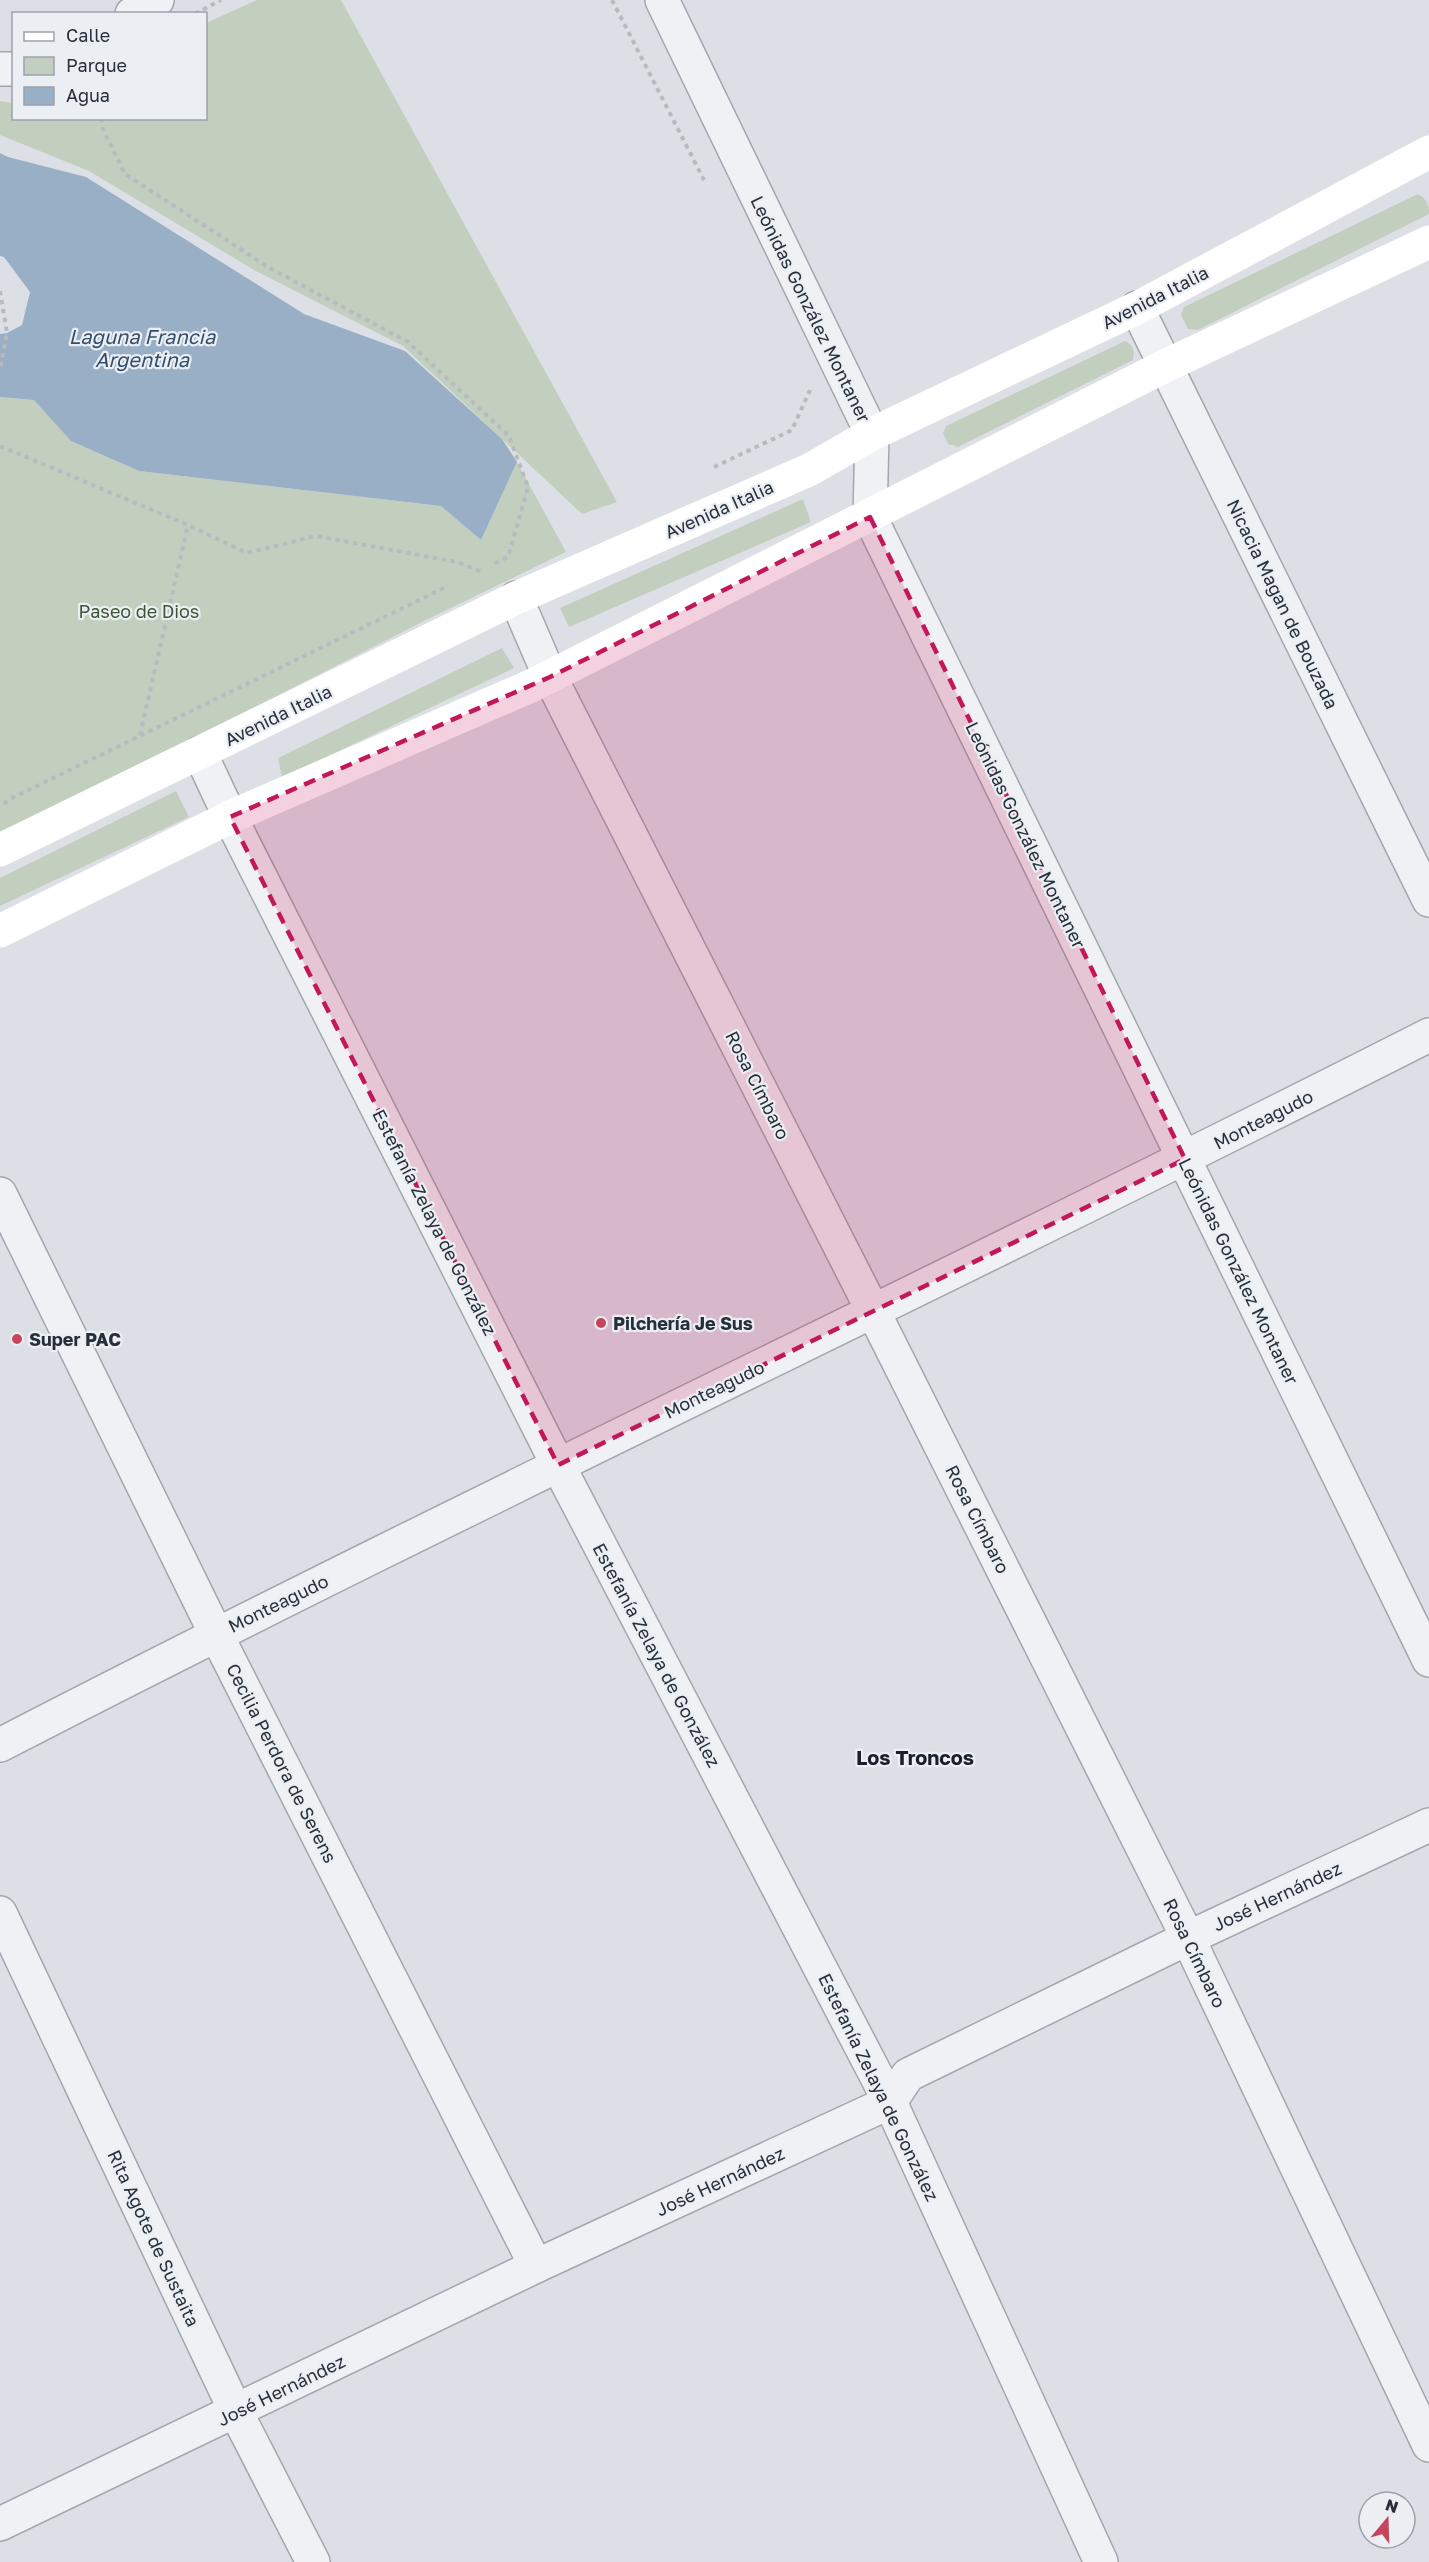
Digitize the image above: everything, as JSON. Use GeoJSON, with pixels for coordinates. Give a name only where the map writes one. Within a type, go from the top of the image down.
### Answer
{"type":"FeatureCollection","features":[{"type":"Feature","properties":{"kind":"main road","name":"Avenida Italia"},"geometry":{"type":"LineString","coordinates":[[0,850],[516,598],[809,470],[872,434],[1137,308],[1429,152]]}},
{"type":"Feature","properties":{"kind":"main road"},"geometry":{"type":"LineString","coordinates":[[0,931],[230,817],[550,676],[870,517],[1165,366],[1429,242]]}},
{"type":"Feature","properties":{"kind":"street"},"geometry":{"type":"LineString","coordinates":[[136,12],[157,0]]}},
{"type":"Feature","properties":{"kind":"street","name":"Leónidas González Montaner"},"geometry":{"type":"LineString","coordinates":[[662,0],[872,434],[870,517],[1429,1660]]}},
{"type":"Feature","properties":{"kind":"street","name":"Nicacia Magan de Bouzada"},"geometry":{"type":"LineString","coordinates":[[1137,308],[1429,900]]}},
{"type":"Feature","properties":{"kind":"street","name":"Rosa Címbaro"},"geometry":{"type":"LineString","coordinates":[[516,598],[550,676],[1188,1938],[1429,2445]]}},
{"type":"Feature","properties":{"kind":"street","name":"Estefanía Zelaya de González"},"geometry":{"type":"LineString","coordinates":[[200,753],[230,817],[558,1465],[890,2102],[1101,2562]]}},
{"type":"Feature","properties":{"kind":"street","name":"Monteagudo"},"geometry":{"type":"LineString","coordinates":[[0,1745],[216,1634],[1185,1159],[1429,1035]]}},
{"type":"Feature","properties":{"kind":"street","name":"Cecilia Perdora de Serens"},"geometry":{"type":"LineString","coordinates":[[0,1194],[216,1634],[536,2266]]}},
{"type":"Feature","properties":{"kind":"street","name":"José Hernández"},"geometry":{"type":"LineString","coordinates":[[0,2524],[536,2266],[890,2102],[908,2075],[1188,1938],[1429,1825]]}},
{"type":"Feature","properties":{"kind":"street","name":"Rita Agote de Sustaita"},"geometry":{"type":"LineString","coordinates":[[0,1913],[236,2412],[313,2562]]}},
{"type":"Feature","properties":{"kind":"path"},"geometry":{"type":"LineString","coordinates":[[199,12],[221,0]]}},
{"type":"Feature","properties":{"kind":"path"},"geometry":{"type":"LineString","coordinates":[[612,0],[709,188]]}},
{"type":"Feature","properties":{"kind":"path"},"geometry":{"type":"LineString","coordinates":[[101,120],[103,129],[125,174],[267,267],[408,342],[509,436],[528,487],[508,557]]}},
{"type":"Feature","properties":{"kind":"path"},"geometry":{"type":"LineString","coordinates":[[0,291],[8,333],[0,369]]}},
{"type":"Feature","properties":{"kind":"path"},"geometry":{"type":"LineString","coordinates":[[708,470],[792,430],[811,387]]}},
{"type":"Feature","properties":{"kind":"path"},"geometry":{"type":"LineString","coordinates":[[0,446],[188,525],[247,553],[316,536],[457,562],[480,571]]}},
{"type":"Feature","properties":{"kind":"path"},"geometry":{"type":"LineString","coordinates":[[140,735],[188,525]]}},
{"type":"Feature","properties":{"kind":"path"},"geometry":{"type":"LineString","coordinates":[[470,576],[518,554]]}},
{"type":"Feature","properties":{"kind":"path"},"geometry":{"type":"LineString","coordinates":[[0,808],[8,800],[448,586]]}},
{"type":"Feature","properties":{"kind":"highlighted area"},"geometry":{"type":"Polygon","coordinates":[[[870,517],[1185,1159],[558,1465],[230,817],[550,677],[870,517]]]}},
{"type":"Feature","properties":{"kind":"green space"},"geometry":{"type":"Polygon","coordinates":[[[257,0],[341,0],[617,502],[582,514],[403,346],[254,270],[89,171],[0,135],[0,101],[12,103],[12,120],[207,120],[207,23],[257,0]]]}},
{"type":"Feature","properties":{"kind":"green space"},"geometry":{"type":"Polygon","coordinates":[[[1418,194],[1427,202],[1429,214],[1198,330],[1188,329],[1181,315],[1184,307],[1418,194]]]}},
{"type":"Feature","properties":{"kind":"green space"},"geometry":{"type":"Polygon","coordinates":[[[1125,341],[1133,349],[1133,360],[958,447],[948,444],[943,433],[946,426],[1125,341]]]}},
{"type":"Feature","properties":{"kind":"green space","name":"Paseo de Dios"},"geometry":{"type":"Polygon","coordinates":[[[0,397],[35,400],[71,441],[139,471],[441,506],[481,540],[517,462],[566,552],[424,621],[2,836],[0,832],[0,397]]]}},
{"type":"Feature","properties":{"kind":"green space"},"geometry":{"type":"Polygon","coordinates":[[[803,499],[811,522],[569,627],[560,608],[803,499]]]}},
{"type":"Feature","properties":{"kind":"green space"},"geometry":{"type":"Polygon","coordinates":[[[502,648],[514,668],[282,778],[278,758],[502,648]]]}},
{"type":"Feature","properties":{"kind":"green space"},"geometry":{"type":"Polygon","coordinates":[[[176,791],[189,817],[0,906],[0,878],[176,791]]]}},
{"type":"Feature","properties":{"kind":"water","name":"Laguna Francia Argentina"},"geometry":{"type":"Polygon","coordinates":[[[0,153],[86,177],[304,314],[405,351],[502,439],[517,462],[481,540],[441,506],[139,471],[71,441],[34,400],[0,397],[0,334],[22,325],[30,292],[4,257],[0,256],[0,153]]]}},
{"type":"Feature","properties":{"kind":"place","name":"Pilchería Je Sus"},"geometry":{"type":"Point","coordinates":[601,1323]}},
{"type":"Feature","properties":{"kind":"place","name":"Super PAC"},"geometry":{"type":"Point","coordinates":[17,1339]}},
{"type":"Feature","properties":{"kind":"district","name":"Los Troncos"},"geometry":{"type":"Point","coordinates":[915,1757]}}]}
